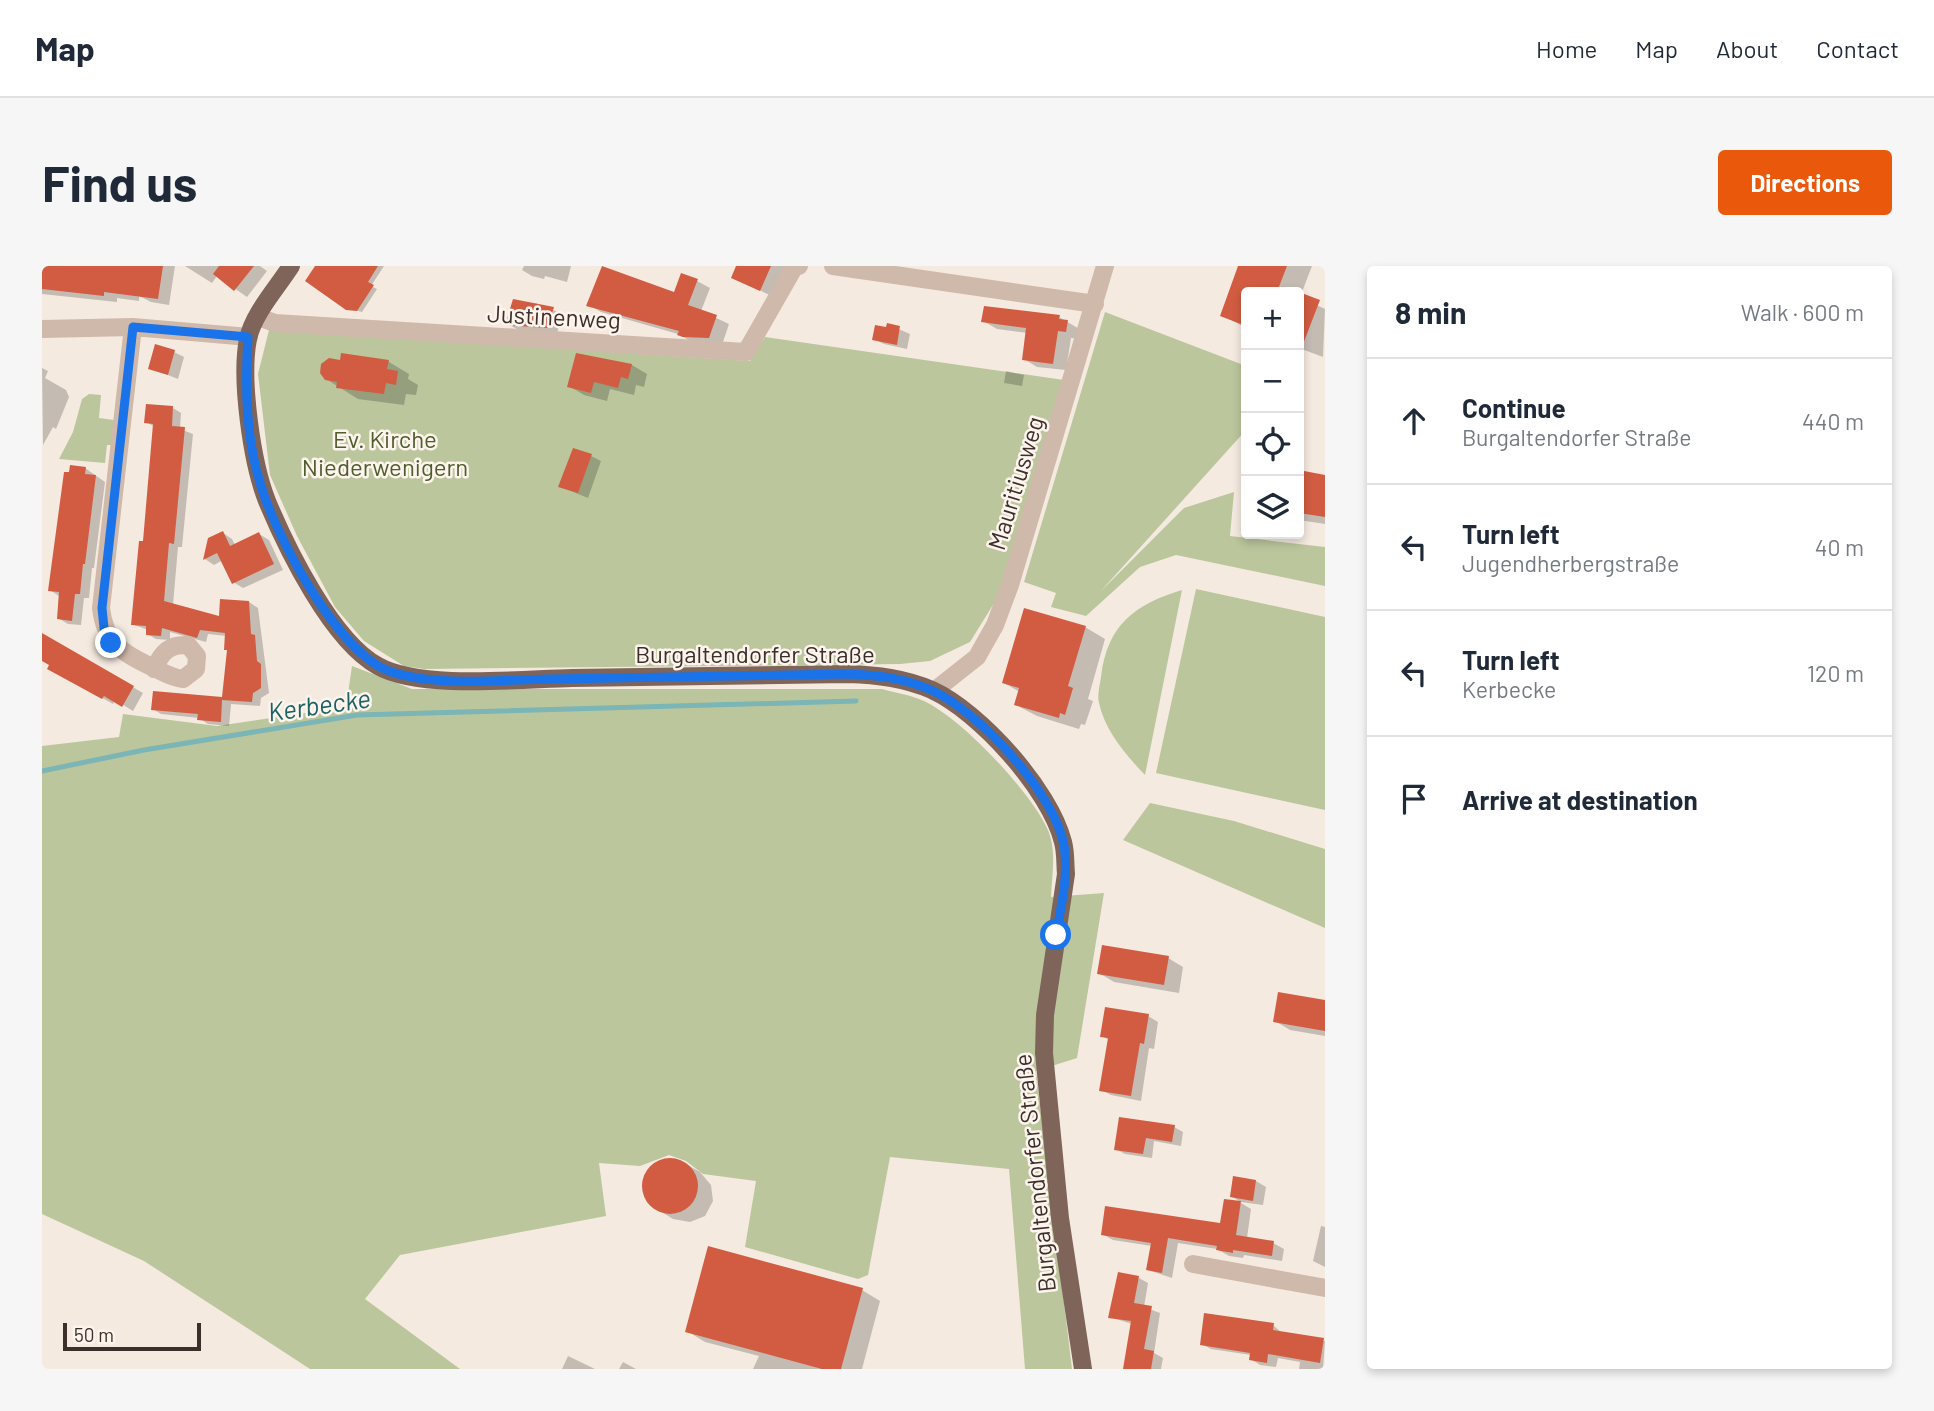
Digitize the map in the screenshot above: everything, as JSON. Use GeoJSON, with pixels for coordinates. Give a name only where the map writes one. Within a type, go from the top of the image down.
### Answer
{"type":"FeatureCollection","features":[{"type":"Feature","properties":{"kind":"main road","name":"Burgaltendorfer Straße"},"geometry":{"type":"LineString","coordinates":[[291,266],[248,337],[246,367],[259,481],[278,528],[334,625],[356,650],[378,667],[414,678],[483,680],[872,675],[909,681],[934,691],[970,715],[1022,771],[1047,806],[1063,842],[1066,874],[1045,1015],[1044,1053],[1060,1218],[1083,1369]]}},
{"type":"Feature","properties":{"kind":"street","name":"Justinenweg"},"geometry":{"type":"LineString","coordinates":[[258,317],[275,324],[746,352],[795,267],[799,266]]}},
{"type":"Feature","properties":{"kind":"street"},"geometry":{"type":"LineString","coordinates":[[833,266],[1095,304]]}},
{"type":"Feature","properties":{"kind":"street","name":"Mauritiusweg"},"geometry":{"type":"LineString","coordinates":[[934,691],[977,657],[995,625],[1010,585],[1105,266]]}},
{"type":"Feature","properties":{"kind":"street"},"geometry":{"type":"LineString","coordinates":[[42,329],[133,327],[248,337]]}},
{"type":"Feature","properties":{"kind":"street"},"geometry":{"type":"LineString","coordinates":[[133,327],[102,608],[104,628],[116,648],[154,669]]}},
{"type":"Feature","properties":{"kind":"street"},"geometry":{"type":"LineString","coordinates":[[1193,1264],[1325,1288]]}},
{"type":"Feature","properties":{"kind":"green space"},"geometry":{"type":"Polygon","coordinates":[[[1105,312],[1241,364],[1241,436],[1100,592],[1184,508],[1234,492],[1230,536],[1325,547],[1325,586],[1176,555],[1140,567],[1086,616],[1051,607],[1056,593],[1024,582],[1105,312]]]}},
{"type":"Feature","properties":{"kind":"green space","name":"Ev. Kirche Niederwenigern"},"geometry":{"type":"Polygon","coordinates":[[[269,330],[750,361],[765,337],[1064,380],[1001,592],[970,642],[930,661],[900,664],[424,669],[404,666],[364,641],[335,607],[297,536],[270,475],[258,374],[269,330]]]}},
{"type":"Feature","properties":{"kind":"green space"},"geometry":{"type":"Polygon","coordinates":[[[89,394],[101,395],[99,418],[114,420],[111,445],[107,445],[105,463],[59,459],[73,432],[82,399],[89,394]]]}},
{"type":"Feature","properties":{"kind":"green space"},"geometry":{"type":"Polygon","coordinates":[[[1196,589],[1325,617],[1325,810],[1156,773],[1196,589]]]}},
{"type":"Feature","properties":{"kind":"green space"},"geometry":{"type":"Polygon","coordinates":[[[1182,590],[1145,775],[1117,742],[1102,713],[1098,697],[1104,659],[1117,630],[1126,619],[1150,602],[1182,590]]]}},
{"type":"Feature","properties":{"kind":"green space"},"geometry":{"type":"Polygon","coordinates":[[[352,666],[412,689],[882,689],[924,701],[939,710],[993,757],[1038,812],[1047,828],[1053,853],[1051,897],[1104,893],[1077,1058],[1036,1071],[1072,1369],[1025,1369],[1009,1169],[890,1157],[868,1275],[858,1279],[745,1247],[756,1181],[703,1174],[686,1161],[669,1155],[640,1166],[599,1163],[606,1216],[400,1255],[365,1299],[460,1369],[310,1369],[144,1261],[42,1214],[42,746],[119,737],[123,714],[217,726],[346,707],[352,666]]]}},
{"type":"Feature","properties":{"kind":"green space"},"geometry":{"type":"Polygon","coordinates":[[[1150,803],[1234,821],[1325,849],[1325,928],[1123,840],[1150,803]]]}},
{"type":"Feature","properties":{"kind":"building"},"geometry":{"type":"Polygon","coordinates":[[[42,266],[163,266],[158,299],[104,292],[104,296],[42,289],[42,266]]]}},
{"type":"Feature","properties":{"kind":"building"},"geometry":{"type":"Polygon","coordinates":[[[219,266],[254,266],[234,291],[213,274],[219,266]]]}},
{"type":"Feature","properties":{"kind":"building"},"geometry":{"type":"Polygon","coordinates":[[[315,266],[378,266],[368,282],[374,285],[357,311],[346,310],[305,281],[315,266]]]}},
{"type":"Feature","properties":{"kind":"building"},"geometry":{"type":"Polygon","coordinates":[[[602,266],[674,292],[681,273],[698,279],[688,305],[717,315],[709,338],[683,337],[677,335],[679,331],[586,306],[602,266]]]}},
{"type":"Feature","properties":{"kind":"building"},"geometry":{"type":"Polygon","coordinates":[[[736,266],[771,266],[760,291],[731,278],[736,266]]]}},
{"type":"Feature","properties":{"kind":"building"},"geometry":{"type":"Polygon","coordinates":[[[1238,266],[1287,266],[1279,287],[1241,287],[1241,324],[1220,316],[1238,266]]]}},
{"type":"Feature","properties":{"kind":"building"},"geometry":{"type":"Polygon","coordinates":[[[1304,294],[1320,300],[1304,342],[1304,294]]]}},
{"type":"Feature","properties":{"kind":"building"},"geometry":{"type":"Polygon","coordinates":[[[513,299],[554,307],[547,328],[505,325],[513,299]]]}},
{"type":"Feature","properties":{"kind":"building"},"geometry":{"type":"Polygon","coordinates":[[[984,306],[1060,315],[1059,319],[1068,320],[1066,332],[1058,331],[1053,364],[1022,360],[1026,328],[981,322],[984,306]]]}},
{"type":"Feature","properties":{"kind":"building"},"geometry":{"type":"Polygon","coordinates":[[[887,323],[900,326],[897,345],[872,340],[875,325],[886,327],[887,323]]]}},
{"type":"Feature","properties":{"kind":"building"},"geometry":{"type":"Polygon","coordinates":[[[155,344],[175,350],[168,375],[148,369],[155,344]]]}},
{"type":"Feature","properties":{"kind":"building"},"geometry":{"type":"Polygon","coordinates":[[[341,353],[389,360],[387,369],[398,371],[396,385],[386,383],[384,394],[336,388],[337,382],[325,380],[320,373],[321,364],[329,358],[340,360],[341,353]]]}},
{"type":"Feature","properties":{"kind":"building"},"geometry":{"type":"Polygon","coordinates":[[[576,353],[632,364],[628,379],[621,377],[618,388],[594,382],[591,393],[567,387],[576,353]]]}},
{"type":"Feature","properties":{"kind":"building"},"geometry":{"type":"Polygon","coordinates":[[[146,404],[173,406],[172,426],[185,427],[174,544],[169,543],[164,601],[219,616],[220,599],[249,601],[251,634],[255,635],[257,661],[261,664],[261,688],[253,693],[252,702],[222,700],[221,722],[197,720],[198,714],[151,710],[153,691],[222,697],[227,650],[224,650],[225,633],[200,630],[197,638],[162,628],[161,636],[146,635],[146,626],[131,625],[139,541],[143,541],[153,424],[144,423],[146,404]]]}},
{"type":"Feature","properties":{"kind":"building"},"geometry":{"type":"Polygon","coordinates":[[[573,448],[592,454],[578,493],[558,487],[573,448]]]}},
{"type":"Feature","properties":{"kind":"building"},"geometry":{"type":"Polygon","coordinates":[[[70,465],[86,467],[85,474],[96,475],[85,564],[80,594],[75,594],[72,621],[57,619],[59,592],[48,591],[64,472],[69,472],[70,465]]]}},
{"type":"Feature","properties":{"kind":"building"},"geometry":{"type":"Polygon","coordinates":[[[1304,471],[1325,475],[1325,517],[1304,514],[1304,471]]]}},
{"type":"Feature","properties":{"kind":"building"},"geometry":{"type":"Polygon","coordinates":[[[223,531],[230,546],[259,532],[274,564],[232,584],[217,553],[203,560],[208,538],[223,531]]]}},
{"type":"Feature","properties":{"kind":"building"},"geometry":{"type":"Polygon","coordinates":[[[1024,608],[1086,626],[1068,686],[1073,688],[1065,715],[1060,713],[1059,718],[1014,705],[1019,688],[1002,683],[1024,608]]]}},
{"type":"Feature","properties":{"kind":"building"},"geometry":{"type":"Polygon","coordinates":[[[42,633],[134,686],[122,707],[47,669],[49,665],[42,661],[42,633]]]}},
{"type":"Feature","properties":{"kind":"building"},"geometry":{"type":"Polygon","coordinates":[[[1102,945],[1169,956],[1164,985],[1097,974],[1102,945]]]}},
{"type":"Feature","properties":{"kind":"building"},"geometry":{"type":"Polygon","coordinates":[[[1278,992],[1325,1000],[1325,1031],[1273,1022],[1278,992]]]}},
{"type":"Feature","properties":{"kind":"building"},"geometry":{"type":"Polygon","coordinates":[[[1105,1007],[1149,1014],[1144,1044],[1140,1043],[1131,1096],[1099,1091],[1108,1038],[1100,1037],[1105,1007]]]}},
{"type":"Feature","properties":{"kind":"building"},"geometry":{"type":"Polygon","coordinates":[[[1119,1117],[1175,1125],[1172,1142],[1146,1138],[1143,1154],[1114,1150],[1119,1117]]]}},
{"type":"Feature","properties":{"kind":"building"},"geometry":{"type":"Polygon","coordinates":[[[670,1158],[681,1160],[690,1166],[696,1175],[696,1197],[690,1206],[681,1212],[670,1214],[659,1212],[650,1206],[644,1197],[642,1186],[644,1175],[650,1166],[659,1160],[670,1158]]]}},
{"type":"Feature","properties":{"kind":"building"},"geometry":{"type":"Polygon","coordinates":[[[1233,1176],[1256,1180],[1253,1201],[1230,1197],[1233,1176]]]}},
{"type":"Feature","properties":{"kind":"building"},"geometry":{"type":"Polygon","coordinates":[[[1224,1199],[1241,1201],[1236,1235],[1274,1241],[1272,1256],[1233,1250],[1233,1253],[1216,1250],[1217,1246],[1168,1238],[1162,1273],[1146,1270],[1151,1243],[1101,1235],[1105,1206],[1220,1223],[1224,1199]]]}},
{"type":"Feature","properties":{"kind":"building"},"geometry":{"type":"Polygon","coordinates":[[[708,1246],[863,1288],[841,1369],[822,1369],[685,1332],[708,1246]]]}},
{"type":"Feature","properties":{"kind":"building"},"geometry":{"type":"Polygon","coordinates":[[[1118,1272],[1139,1276],[1134,1303],[1152,1306],[1144,1349],[1154,1351],[1151,1369],[1123,1369],[1131,1321],[1108,1318],[1118,1272]]]}},
{"type":"Feature","properties":{"kind":"building"},"geometry":{"type":"Polygon","coordinates":[[[1204,1313],[1274,1323],[1273,1330],[1324,1338],[1320,1363],[1268,1354],[1267,1363],[1249,1360],[1250,1353],[1200,1345],[1204,1313]]]}},
{"type":"Feature","properties":{"kind":"waterway","name":"Kerbecke"},"geometry":{"type":"LineString","coordinates":[[42,771],[144,750],[357,715],[856,701]]}},
{"type":"Feature","properties":{"kind":"route"},"geometry":{"type":"LineString","coordinates":[[111,643],[104,628],[102,608],[133,327],[248,337],[246,367],[254,460],[259,481],[278,528],[325,611],[344,637],[367,659],[378,667],[414,678],[483,680],[848,674],[893,677],[934,691],[970,715],[995,740],[1047,806],[1063,842],[1065,854],[1066,874],[1056,935]]}}]}
